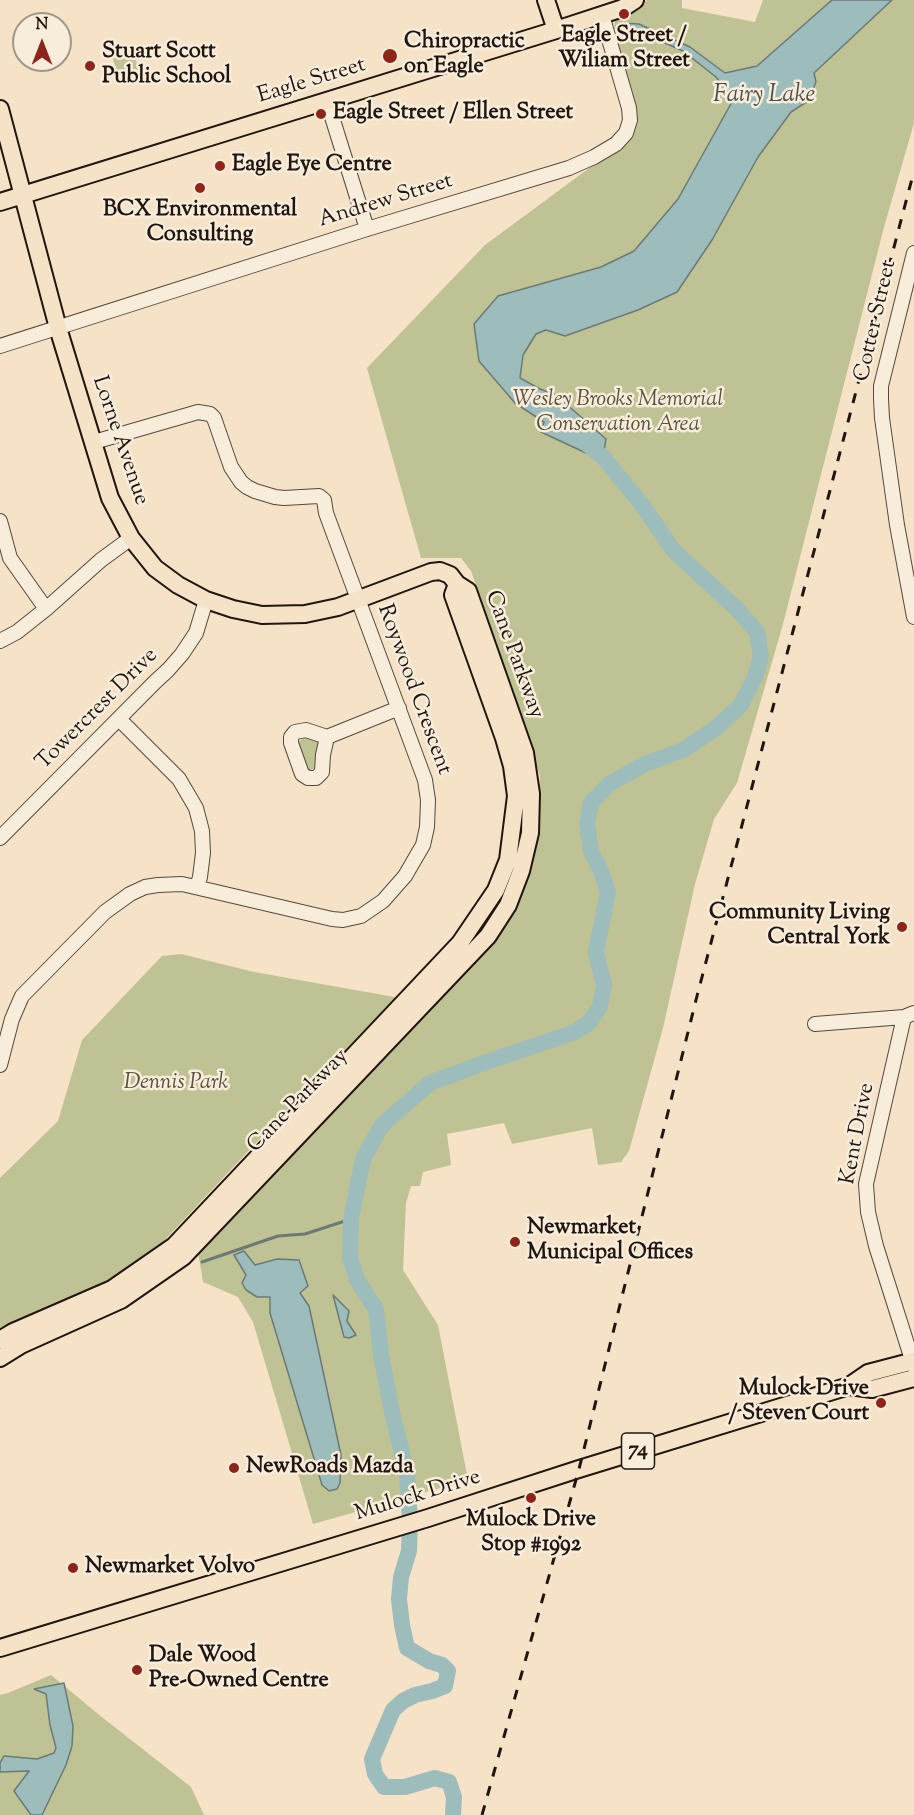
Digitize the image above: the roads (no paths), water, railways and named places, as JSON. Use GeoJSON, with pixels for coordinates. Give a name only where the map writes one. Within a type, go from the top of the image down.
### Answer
{"type":"FeatureCollection","features":[{"type":"Feature","properties":{"kind":"main road"},"geometry":{"type":"LineString","coordinates":[[546,0],[556,30]]}},
{"type":"Feature","properties":{"kind":"main road","name":"Eagle Street"},"geometry":{"type":"LineString","coordinates":[[0,202],[556,30],[623,8],[635,0]]}},
{"type":"Feature","properties":{"kind":"main road","name":"Lorne Avenue"},"geometry":{"type":"LineString","coordinates":[[0,109],[58,328],[110,498],[132,538],[155,568],[178,585],[206,600],[262,615],[306,614],[338,607],[431,572],[440,571],[450,575],[457,584]]}},
{"type":"Feature","properties":{"kind":"main road","name":"Cane Parkway"},"geometry":{"type":"LineString","coordinates":[[0,1340],[13,1332],[112,1289],[174,1246],[460,944],[496,890],[508,860],[516,796],[512,766],[504,738],[453,595],[457,584],[468,591],[525,753],[531,794],[530,833],[521,871],[508,905],[488,936],[183,1257],[121,1300],[21,1345],[0,1358]]}},
{"type":"Feature","properties":{"kind":"main road","name":"Mulock Drive"},"geometry":{"type":"LineString","coordinates":[[0,1648],[428,1518],[849,1386],[872,1389],[913,1367]]}},
{"type":"Feature","properties":{"kind":"street","name":"Andrew Street"},"geometry":{"type":"LineString","coordinates":[[0,346],[137,301],[579,164],[594,157],[616,144],[626,134],[630,120],[629,108],[602,15]]}},
{"type":"Feature","properties":{"kind":"street"},"geometry":{"type":"LineString","coordinates":[[327,101],[367,229]]}},
{"type":"Feature","properties":{"kind":"street","name":"Cotter Street"},"geometry":{"type":"LineString","coordinates":[[914,253],[881,386],[885,442],[909,562],[914,617]]}},
{"type":"Feature","properties":{"kind":"street","name":"Roywood Crescent"},"geometry":{"type":"LineString","coordinates":[[0,1065],[12,1019],[22,996],[105,912],[130,894],[145,887],[170,884],[197,887],[332,919],[343,920],[361,916],[383,901],[405,876],[423,845],[427,828],[427,789],[326,513],[324,500],[319,496],[275,497],[255,491],[241,483],[231,467],[214,418],[210,414],[198,412],[94,442]]}},
{"type":"Feature","properties":{"kind":"street"},"geometry":{"type":"LineString","coordinates":[[0,521],[10,558],[46,609]]}},
{"type":"Feature","properties":{"kind":"street"},"geometry":{"type":"LineString","coordinates":[[0,640],[17,632],[101,560],[132,538]]}},
{"type":"Feature","properties":{"kind":"street","name":"Towercrest Drive"},"geometry":{"type":"LineString","coordinates":[[0,838],[182,654],[196,633],[206,600]]}},
{"type":"Feature","properties":{"kind":"street"},"geometry":{"type":"LineString","coordinates":[[327,737],[399,708]]}},
{"type":"Feature","properties":{"kind":"street"},"geometry":{"type":"LineString","coordinates":[[118,720],[179,779],[196,808],[202,831],[203,853],[197,887]]}},
{"type":"Feature","properties":{"kind":"street"},"geometry":{"type":"LineString","coordinates":[[815,1024],[909,1015]]}},
{"type":"Feature","properties":{"kind":"street","name":"Kent Drive"},"geometry":{"type":"LineString","coordinates":[[909,1015],[866,1184],[868,1212],[876,1246],[913,1367]]}},
{"type":"Feature","properties":{"kind":"water","name":"Fairy Lake"},"geometry":{"type":"Polygon","coordinates":[[[832,0],[892,0],[814,73],[816,82],[808,101],[791,112],[758,157],[712,240],[677,292],[638,310],[565,336],[546,330],[536,334],[523,355],[520,378],[556,395],[606,439],[603,457],[586,453],[541,432],[544,422],[515,403],[479,361],[474,324],[498,296],[601,267],[634,251],[678,199],[733,100],[716,77],[683,51],[623,28],[622,23],[639,24],[690,47],[725,73],[757,66],[832,0]]]}},
{"type":"Feature","properties":{"kind":"water"},"geometry":{"type":"Polygon","coordinates":[[[244,1251],[255,1265],[277,1259],[299,1260],[308,1286],[300,1293],[309,1306],[341,1455],[340,1483],[337,1489],[329,1491],[322,1485],[270,1313],[270,1297],[257,1297],[246,1290],[242,1283],[246,1275],[234,1255],[244,1251]]]}},
{"type":"Feature","properties":{"kind":"water"},"geometry":{"type":"Polygon","coordinates":[[[333,1295],[349,1311],[347,1321],[356,1335],[349,1338],[344,1337],[333,1295]]]}},
{"type":"Feature","properties":{"kind":"water"},"geometry":{"type":"Polygon","coordinates":[[[64,1683],[73,1726],[72,1746],[66,1765],[42,1815],[31,1815],[14,1791],[29,1771],[0,1772],[0,1763],[4,1756],[37,1759],[54,1753],[56,1748],[46,1694],[34,1689],[64,1683]]]}},
{"type":"Feature","properties":{"kind":"waterway"},"geometry":{"type":"LineString","coordinates":[[453,1815],[454,1797],[449,1782],[435,1778],[405,1787],[384,1787],[375,1774],[372,1759],[393,1710],[403,1701],[415,1695],[445,1686],[448,1671],[442,1665],[429,1661],[407,1648],[402,1625],[399,1599],[401,1577],[409,1551],[410,1522],[407,1473],[381,1355],[376,1309],[357,1280],[350,1257],[351,1219],[363,1159],[382,1125],[430,1083],[575,1032],[589,1023],[600,1006],[604,985],[596,952],[608,892],[591,851],[587,824],[591,803],[609,784],[645,764],[683,750],[716,728],[741,705],[755,677],[761,657],[757,632],[737,609],[674,551],[643,506],[603,457],[587,444]]}},
{"type":"Feature","properties":{"kind":"waterway"},"geometry":{"type":"LineString","coordinates":[[202,1262],[278,1236],[305,1234],[351,1219]]}},
{"type":"Feature","properties":{"kind":"railway"},"geometry":{"type":"LineString","coordinates":[[482,1815],[579,1469],[697,996],[914,171]]}},
{"type":"Feature","properties":{"kind":"place","name":"Eagle Street / Wiliam Street"},"geometry":{"type":"Point","coordinates":[624,14]}},
{"type":"Feature","properties":{"kind":"place","name":"Chiropractic on Eagle"},"geometry":{"type":"Point","coordinates":[390,56]}},
{"type":"Feature","properties":{"kind":"place","name":"Stuart Scott Public School"},"geometry":{"type":"Point","coordinates":[90,66]}},
{"type":"Feature","properties":{"kind":"place","name":"Eagle Street / Ellen Street"},"geometry":{"type":"Point","coordinates":[321,114]}},
{"type":"Feature","properties":{"kind":"place","name":"Eagle Eye Centre"},"geometry":{"type":"Point","coordinates":[220,166]}},
{"type":"Feature","properties":{"kind":"place","name":"BCX Environmental Consulting"},"geometry":{"type":"Point","coordinates":[200,188]}},
{"type":"Feature","properties":{"kind":"place","name":"Community Living Central York"},"geometry":{"type":"Point","coordinates":[902,927]}},
{"type":"Feature","properties":{"kind":"place","name":"Newmarket Municipal Offices"},"geometry":{"type":"Point","coordinates":[515,1242]}},
{"type":"Feature","properties":{"kind":"place","name":"Mulock Drive / Steven Court"},"geometry":{"type":"Point","coordinates":[881,1403]}},
{"type":"Feature","properties":{"kind":"place","name":"NewRoads Mazda"},"geometry":{"type":"Point","coordinates":[234,1468]}},
{"type":"Feature","properties":{"kind":"place","name":"Mulock Drive Stop #1992"},"geometry":{"type":"Point","coordinates":[531,1498]}},
{"type":"Feature","properties":{"kind":"place","name":"Newmarket Volvo"},"geometry":{"type":"Point","coordinates":[73,1568]}},
{"type":"Feature","properties":{"kind":"place","name":"Dale Wood Pre-Owned Centre"},"geometry":{"type":"Point","coordinates":[137,1670]}},
{"type":"Feature","properties":{"kind":"park label","name":"Wesley Brooks Memorial Conservation Area"},"geometry":{"type":"Point","coordinates":[618,414]}},
{"type":"Feature","properties":{"kind":"park label","name":"Dennis Park"},"geometry":{"type":"Point","coordinates":[176,1084]}}]}
